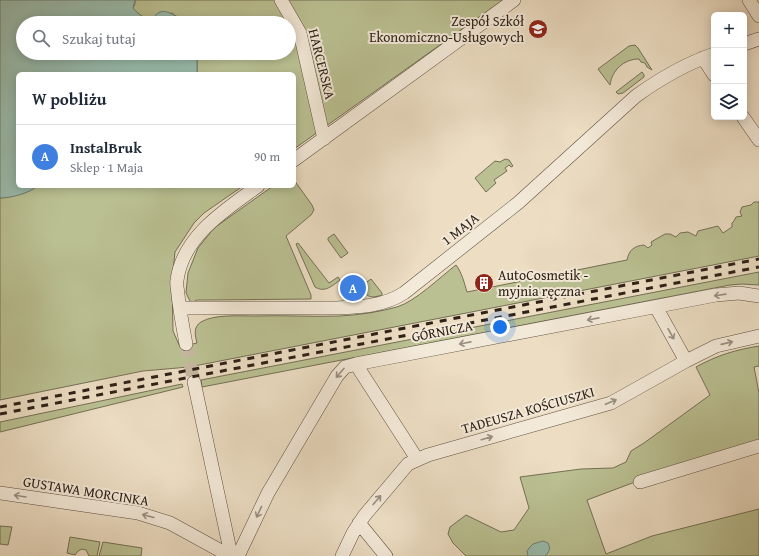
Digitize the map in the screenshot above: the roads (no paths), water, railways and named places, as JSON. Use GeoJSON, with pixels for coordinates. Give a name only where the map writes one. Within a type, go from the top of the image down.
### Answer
{"type":"FeatureCollection","features":[{"type":"Feature","properties":{"kind":"street","name":"HARCERSKA"},"geometry":{"type":"LineString","coordinates":[[281,0],[290,16]]}},
{"type":"Feature","properties":{"kind":"street"},"geometry":{"type":"LineString","coordinates":[[296,159],[514,0]]}},
{"type":"Feature","properties":{"kind":"street"},"geometry":{"type":"LineString","coordinates":[[749,0],[759,16]]}},
{"type":"Feature","properties":{"kind":"street","name":"HARCERSKA"},"geometry":{"type":"LineString","coordinates":[[296,25],[300,32],[324,139]]}},
{"type":"Feature","properties":{"kind":"street"},"geometry":{"type":"LineString","coordinates":[[747,43],[759,39]]}},
{"type":"Feature","properties":{"kind":"street","name":"1 MAJA"},"geometry":{"type":"LineString","coordinates":[[180,308],[338,308],[359,307],[391,300],[404,293],[509,210],[636,96],[670,73],[708,56]]}},
{"type":"Feature","properties":{"kind":"street"},"geometry":{"type":"LineString","coordinates":[[745,120],[759,140]]}},
{"type":"Feature","properties":{"kind":"street"},"geometry":{"type":"LineString","coordinates":[[186,344],[177,281],[181,266],[192,242],[210,223],[255,188]]}},
{"type":"Feature","properties":{"kind":"street","name":"GÓRNICZA"},"geometry":{"type":"LineString","coordinates":[[238,556],[268,493],[337,376],[345,367],[730,293],[759,296]]}},
{"type":"Feature","properties":{"kind":"street"},"geometry":{"type":"LineString","coordinates":[[656,307],[686,361]]}},
{"type":"Feature","properties":{"kind":"street","name":"TADEUSZA KOŚCIUSZKI"},"geometry":{"type":"LineString","coordinates":[[342,556],[359,523],[408,464],[417,459],[611,403],[716,346],[759,336]]}},
{"type":"Feature","properties":{"kind":"street"},"geometry":{"type":"LineString","coordinates":[[356,364],[417,459]]}},
{"type":"Feature","properties":{"kind":"street"},"geometry":{"type":"LineString","coordinates":[[194,382],[230,550],[234,556]]}},
{"type":"Feature","properties":{"kind":"street"},"geometry":{"type":"LineString","coordinates":[[640,482],[759,446]]}},
{"type":"Feature","properties":{"kind":"street","name":"GUSTAWA MORCINKA"},"geometry":{"type":"LineString","coordinates":[[0,493],[149,516],[180,528],[230,556]]}},
{"type":"Feature","properties":{"kind":"street"},"geometry":{"type":"LineString","coordinates":[[359,523],[386,556]]}},
{"type":"Feature","properties":{"kind":"tunnel"},"geometry":{"type":"LineString","coordinates":[[186,344],[194,382]]}},
{"type":"Feature","properties":{"kind":"railway"},"geometry":{"type":"LineString","coordinates":[[0,407],[759,259]]}},
{"type":"Feature","properties":{"kind":"railway"},"geometry":{"type":"LineString","coordinates":[[0,414],[759,267]]}},
{"type":"Feature","properties":{"kind":"place","name":"Zespół Szkół Ekonomiczno-Usługowych"},"geometry":{"type":"Point","coordinates":[538,29]}},
{"type":"Feature","properties":{"kind":"place","name":"AutoCosmetik - myjnia ręczna"},"geometry":{"type":"Point","coordinates":[484,283]}},
{"type":"Feature","properties":{"kind":"place","name":"InstalBruk"},"geometry":{"type":"Point","coordinates":[353,288]}}]}
